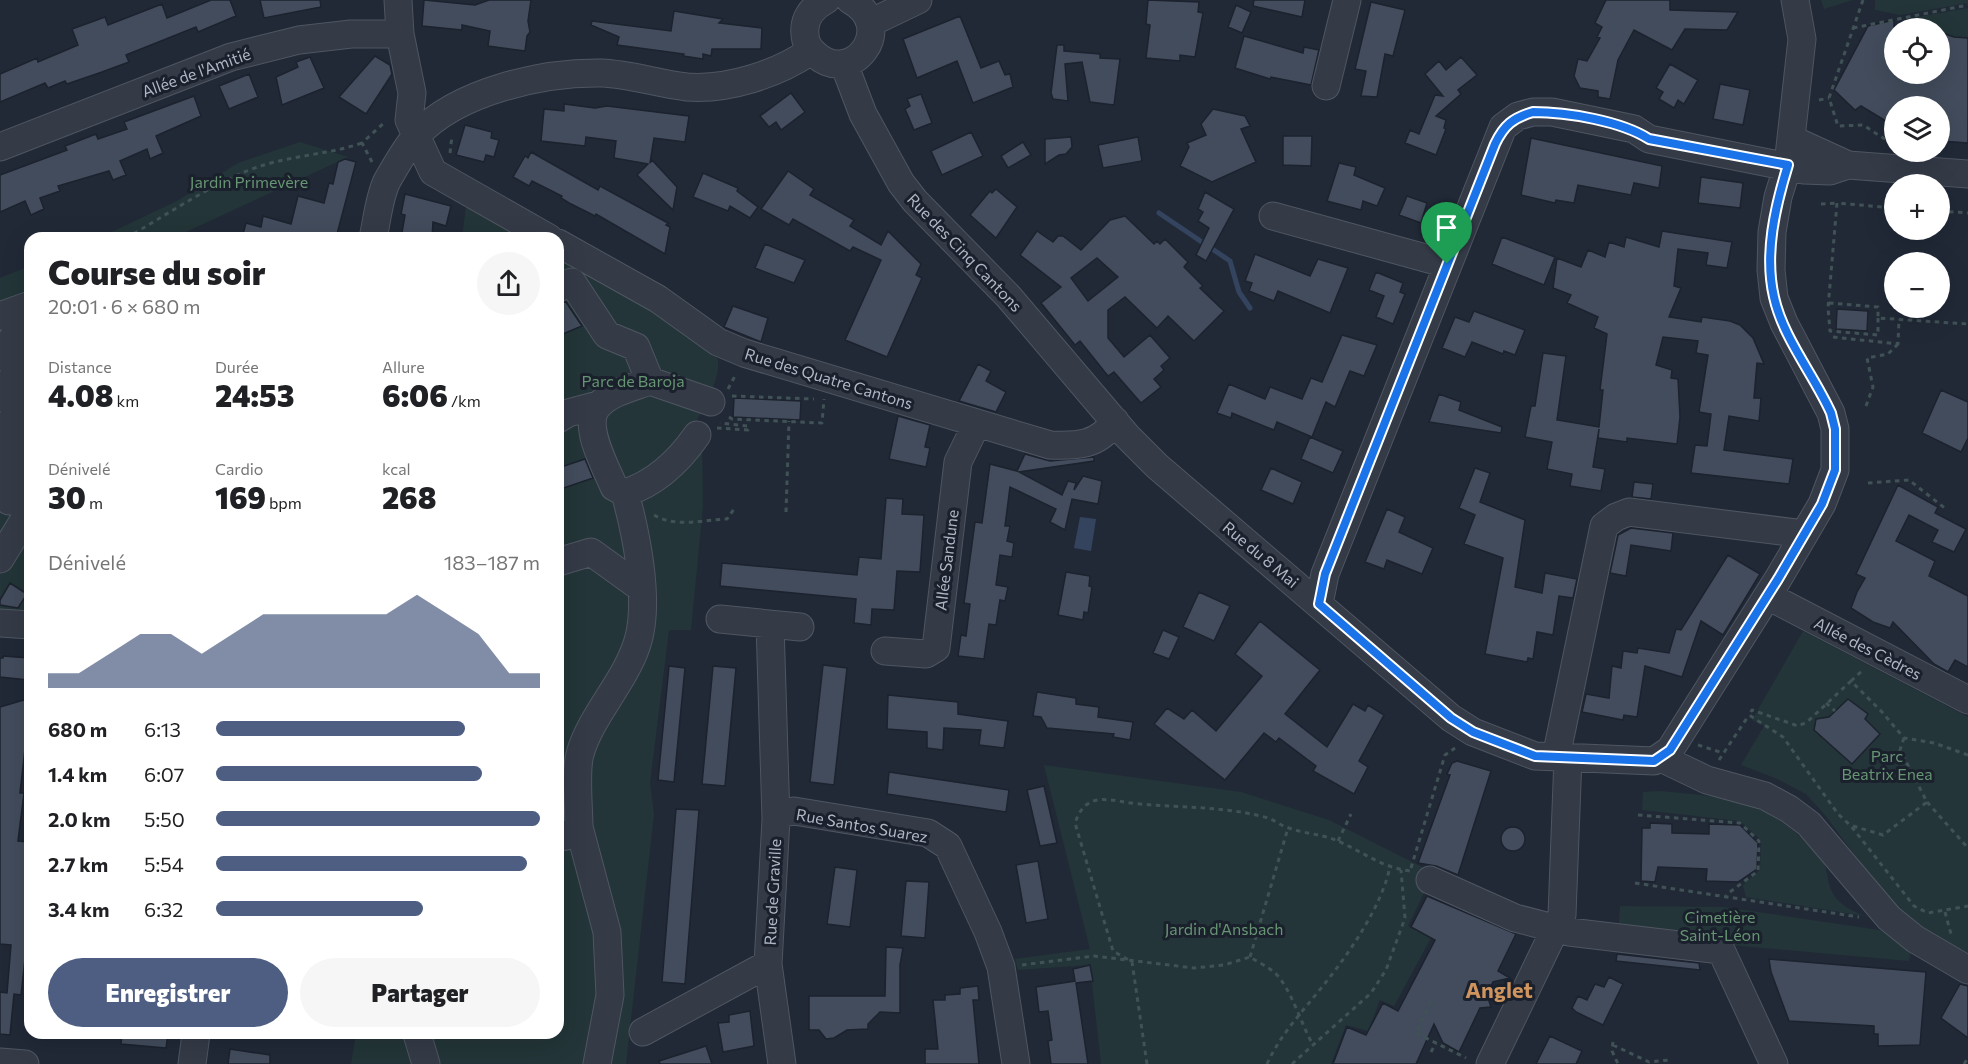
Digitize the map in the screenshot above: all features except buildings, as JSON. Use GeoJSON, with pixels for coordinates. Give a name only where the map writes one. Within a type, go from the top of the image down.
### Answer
{"type":"FeatureCollection","features":[{"type":"Feature","properties":{"kind":"street"},"geometry":{"type":"LineString","coordinates":[[398,0],[400,34],[412,93],[409,120],[433,172],[538,232]]}},
{"type":"Feature","properties":{"kind":"street"},"geometry":{"type":"LineString","coordinates":[[811,4],[805,32],[811,51],[826,62],[844,64],[862,53],[871,34],[866,13],[850,0]]}},
{"type":"Feature","properties":{"kind":"street"},"geometry":{"type":"LineString","coordinates":[[870,23],[918,0]]}},
{"type":"Feature","properties":{"kind":"street"},"geometry":{"type":"LineString","coordinates":[[1326,86],[1347,0]]}},
{"type":"Feature","properties":{"kind":"street"},"geometry":{"type":"LineString","coordinates":[[1795,0],[1802,39],[1789,152],[1772,232],[1771,270],[1774,298],[1784,323],[1831,413],[1837,450],[1835,470],[1830,486],[1768,596],[1670,750],[1661,758],[1707,780],[1765,796],[1789,809],[1809,824],[1889,918],[1916,939],[1968,970]]}},
{"type":"Feature","properties":{"kind":"street","name":"Allée de l'Amitié"},"geometry":{"type":"LineString","coordinates":[[0,147],[231,57],[299,40],[351,34],[400,34]]}},
{"type":"Feature","properties":{"kind":"street"},"geometry":{"type":"LineString","coordinates":[[374,232],[386,183],[416,136],[450,109],[512,85],[557,74],[604,73],[687,87],[718,87],[798,60],[811,51]]}},
{"type":"Feature","properties":{"kind":"street","name":"Rue des Cinq Cantons"},"geometry":{"type":"LineString","coordinates":[[844,64],[863,114],[901,183],[915,201],[1008,296],[1115,421]]}},
{"type":"Feature","properties":{"kind":"street"},"geometry":{"type":"LineString","coordinates":[[1319,604],[1325,574],[1447,264],[1503,127],[1518,117],[1533,112],[1552,112],[1634,129],[1649,139],[1789,152],[1804,170],[1830,171],[1848,165],[1968,174]]}},
{"type":"Feature","properties":{"kind":"street"},"geometry":{"type":"LineString","coordinates":[[1273,216],[1447,264]]}},
{"type":"Feature","properties":{"kind":"street","name":"Rue des Quatre Cantons"},"geometry":{"type":"LineString","coordinates":[[564,246],[658,299],[718,342],[744,353],[1050,445],[1081,446],[1108,431],[1115,421]]}},
{"type":"Feature","properties":{"kind":"street"},"geometry":{"type":"LineString","coordinates":[[564,285],[572,282],[607,335],[636,347],[650,381],[719,411],[683,455],[664,472],[625,492]]}},
{"type":"Feature","properties":{"kind":"street"},"geometry":{"type":"LineString","coordinates":[[0,316],[24,307]]}},
{"type":"Feature","properties":{"kind":"street"},"geometry":{"type":"LineString","coordinates":[[0,439],[14,367],[24,333]]}},
{"type":"Feature","properties":{"kind":"street"},"geometry":{"type":"LineString","coordinates":[[0,398],[14,367]]}},
{"type":"Feature","properties":{"kind":"street"},"geometry":{"type":"LineString","coordinates":[[564,415],[598,405],[650,381]]}},
{"type":"Feature","properties":{"kind":"street"},"geometry":{"type":"LineString","coordinates":[[597,1064],[610,995],[607,932],[568,832],[569,755],[623,675],[639,638],[643,610],[632,516],[625,492],[614,487],[594,439],[592,417],[598,405]]}},
{"type":"Feature","properties":{"kind":"street","name":"Rue du 8 Mai"},"geometry":{"type":"LineString","coordinates":[[1115,421],[1157,466],[1451,718],[1473,732],[1514,750],[1535,756],[1654,761],[1661,758]]}},
{"type":"Feature","properties":{"kind":"street","name":"Allée Sandune"},"geometry":{"type":"LineString","coordinates":[[885,651],[926,654],[936,648],[958,462],[977,423]]}},
{"type":"Feature","properties":{"kind":"street"},"geometry":{"type":"LineString","coordinates":[[0,580],[24,458]]}},
{"type":"Feature","properties":{"kind":"street"},"geometry":{"type":"LineString","coordinates":[[0,534],[24,482]]}},
{"type":"Feature","properties":{"kind":"street"},"geometry":{"type":"LineString","coordinates":[[0,559],[15,504]]}},
{"type":"Feature","properties":{"kind":"street"},"geometry":{"type":"LineString","coordinates":[[1478,1061],[1562,915],[1562,757],[1604,526],[1616,517],[1629,512],[1804,534]]}},
{"type":"Feature","properties":{"kind":"street"},"geometry":{"type":"LineString","coordinates":[[564,560],[591,552],[641,588]]}},
{"type":"Feature","properties":{"kind":"street","name":"Allée des Cèdres"},"geometry":{"type":"LineString","coordinates":[[1768,596],[1968,700]]}},
{"type":"Feature","properties":{"kind":"street"},"geometry":{"type":"LineString","coordinates":[[720,619],[800,627]]}},
{"type":"Feature","properties":{"kind":"street"},"geometry":{"type":"LineString","coordinates":[[0,623],[24,625]]}},
{"type":"Feature","properties":{"kind":"street","name":"Rue Santos Suarez"},"geometry":{"type":"LineString","coordinates":[[770,624],[776,819]]}},
{"type":"Feature","properties":{"kind":"street","name":"Rue Santos Suarez"},"geometry":{"type":"LineString","coordinates":[[776,819],[783,813],[794,811],[928,833],[948,846],[988,932],[1001,968],[1016,1064]]}},
{"type":"Feature","properties":{"kind":"street","name":"Rue de Graville"},"geometry":{"type":"LineString","coordinates":[[776,819],[768,964],[782,1064]]}},
{"type":"Feature","properties":{"kind":"street"},"geometry":{"type":"LineString","coordinates":[[1420,875],[1515,918],[1587,936],[1721,950],[1774,1064]]}},
{"type":"Feature","properties":{"kind":"street","name":"Rue de Graville"},"geometry":{"type":"LineString","coordinates":[[643,1032],[768,964]]}},
{"type":"Feature","properties":{"kind":"street"},"geometry":{"type":"LineString","coordinates":[[192,1064],[195,1039]]}},
{"type":"Feature","properties":{"kind":"street"},"geometry":{"type":"LineString","coordinates":[[418,1039],[426,1064]]}},
{"type":"Feature","properties":{"kind":"street"},"geometry":{"type":"LineString","coordinates":[[0,1062],[25,1064]]}},
{"type":"Feature","properties":{"kind":"path"},"geometry":{"type":"LineString","coordinates":[[1863,0],[1829,98],[1838,126],[1863,125],[1884,139]]}},
{"type":"Feature","properties":{"kind":"path"},"geometry":{"type":"LineString","coordinates":[[1853,28],[1968,5]]}},
{"type":"Feature","properties":{"kind":"path"},"geometry":{"type":"LineString","coordinates":[[1819,100],[1829,98]]}},
{"type":"Feature","properties":{"kind":"path"},"geometry":{"type":"LineString","coordinates":[[137,232],[237,176],[264,165],[322,155],[362,143],[391,114]]}},
{"type":"Feature","properties":{"kind":"path"},"geometry":{"type":"LineString","coordinates":[[449,163],[453,133]]}},
{"type":"Feature","properties":{"kind":"path"},"geometry":{"type":"LineString","coordinates":[[362,143],[375,170]]}},
{"type":"Feature","properties":{"kind":"path"},"geometry":{"type":"LineString","coordinates":[[1829,303],[1878,307],[1878,335],[1830,331],[1829,303],[1837,203]]}},
{"type":"Feature","properties":{"kind":"path"},"geometry":{"type":"LineString","coordinates":[[1821,204],[1884,207]]}},
{"type":"Feature","properties":{"kind":"path"},"geometry":{"type":"LineString","coordinates":[[1950,212],[1968,213]]}},
{"type":"Feature","properties":{"kind":"path"},"geometry":{"type":"LineString","coordinates":[[1878,318],[1968,324]]}},
{"type":"Feature","properties":{"kind":"path"},"geometry":{"type":"LineString","coordinates":[[1866,406],[1873,387],[1867,358],[1888,354],[1898,344],[1899,319]]}},
{"type":"Feature","properties":{"kind":"path"},"geometry":{"type":"LineString","coordinates":[[1833,337],[1898,344]]}},
{"type":"Feature","properties":{"kind":"path"},"geometry":{"type":"LineString","coordinates":[[743,369],[732,378],[713,426],[720,430],[748,430],[748,426],[720,424],[724,416],[732,419],[822,423],[825,393]]}},
{"type":"Feature","properties":{"kind":"path"},"geometry":{"type":"LineString","coordinates":[[719,411],[732,395],[824,399]]}},
{"type":"Feature","properties":{"kind":"path"},"geometry":{"type":"LineString","coordinates":[[719,411],[732,419]]}},
{"type":"Feature","properties":{"kind":"path"},"geometry":{"type":"LineString","coordinates":[[786,512],[789,421]]}},
{"type":"Feature","properties":{"kind":"path"},"geometry":{"type":"LineString","coordinates":[[1868,483],[1909,480],[1946,509]]}},
{"type":"Feature","properties":{"kind":"path"},"geometry":{"type":"LineString","coordinates":[[652,514],[673,522],[687,523],[727,519],[734,509]]}},
{"type":"Feature","properties":{"kind":"path"},"geometry":{"type":"LineString","coordinates":[[1714,766],[1752,710],[1798,726],[1807,722],[1851,681],[1904,738],[1934,743],[1968,755]]}},
{"type":"Feature","properties":{"kind":"path"},"geometry":{"type":"LineString","coordinates":[[1826,703],[1835,711]]}},
{"type":"Feature","properties":{"kind":"path"},"geometry":{"type":"LineString","coordinates":[[1749,715],[1784,737],[1838,814],[1851,826],[1914,906],[1928,913],[1968,906]]}},
{"type":"Feature","properties":{"kind":"path"},"geometry":{"type":"LineString","coordinates":[[1904,738],[1900,750],[1927,802],[1968,848]]}},
{"type":"Feature","properties":{"kind":"path"},"geometry":{"type":"LineString","coordinates":[[1694,743],[1724,753]]}},
{"type":"Feature","properties":{"kind":"path"},"geometry":{"type":"LineString","coordinates":[[1132,962],[1113,951],[1075,824],[1080,810],[1091,800],[1107,799],[1137,804],[1231,808],[1271,819],[1288,828],[1338,841],[1390,866],[1420,875],[1445,755],[1455,748]]}},
{"type":"Feature","properties":{"kind":"path"},"geometry":{"type":"LineString","coordinates":[[1851,826],[1884,835],[1927,802]]}},
{"type":"Feature","properties":{"kind":"path"},"geometry":{"type":"LineString","coordinates":[[1338,841],[1351,814]]}},
{"type":"Feature","properties":{"kind":"path"},"geometry":{"type":"LineString","coordinates":[[1638,815],[1740,823],[1759,841],[1758,871],[1726,896]]}},
{"type":"Feature","properties":{"kind":"path"},"geometry":{"type":"LineString","coordinates":[[1250,957],[1288,828]]}},
{"type":"Feature","properties":{"kind":"path"},"geometry":{"type":"LineString","coordinates":[[1267,1064],[1297,1016],[1328,981],[1363,929],[1388,878],[1390,866]]}},
{"type":"Feature","properties":{"kind":"path"},"geometry":{"type":"LineString","coordinates":[[1292,1064],[1371,993],[1386,970],[1405,918],[1401,870]]}},
{"type":"Feature","properties":{"kind":"path"},"geometry":{"type":"LineString","coordinates":[[1635,883],[1870,919]]}},
{"type":"Feature","properties":{"kind":"path"},"geometry":{"type":"LineString","coordinates":[[1014,966],[1094,956],[1194,968],[1224,965],[1250,957]]}},
{"type":"Feature","properties":{"kind":"path"},"geometry":{"type":"LineString","coordinates":[[1250,957],[1274,973],[1289,991],[1297,1016],[1313,1045]]}},
{"type":"Feature","properties":{"kind":"path"},"geometry":{"type":"LineString","coordinates":[[1132,962],[1147,1064]]}},
{"type":"Feature","properties":{"kind":"path"},"geometry":{"type":"LineString","coordinates":[[1431,1001],[1416,1033],[1478,1061]]}},
{"type":"Feature","properties":{"kind":"path"},"geometry":{"type":"LineString","coordinates":[[1431,1052],[1436,1043]]}},
{"type":"Feature","properties":{"kind":"path"},"geometry":{"type":"LineString","coordinates":[[1618,1064],[1612,1051],[1613,1043],[1649,1062],[1669,1060]]}},
{"type":"Feature","properties":{"kind":"path"},"geometry":{"type":"LineString","coordinates":[[1964,1064],[1968,1058]]}},
{"type":"Feature","properties":{"kind":"green space"},"geometry":{"type":"Polygon","coordinates":[[[1821,0],[1853,0],[1824,9],[1821,0]]]}},
{"type":"Feature","properties":{"kind":"green space"},"geometry":{"type":"Polygon","coordinates":[[[1875,0],[1968,0],[1968,3],[1900,15],[1875,10],[1875,0]]]}},
{"type":"Feature","properties":{"kind":"green space"},"geometry":{"type":"Polygon","coordinates":[[[1968,8],[1968,38],[1950,36],[1950,18],[1913,18],[1968,8]]]}},
{"type":"Feature","properties":{"kind":"green space","name":"Jardin Primevère"},"geometry":{"type":"Polygon","coordinates":[[[300,142],[348,157],[186,232],[112,232],[177,201],[238,163],[300,142]]]}},
{"type":"Feature","properties":{"kind":"green space"},"geometry":{"type":"Polygon","coordinates":[[[466,207],[514,232],[463,232],[466,207]]]}},
{"type":"Feature","properties":{"kind":"green space","name":"Parc de Baroja"},"geometry":{"type":"Polygon","coordinates":[[[564,259],[648,302],[674,318],[696,333],[711,348],[718,361],[713,387],[692,430],[702,442],[703,506],[691,630],[669,630],[650,783],[654,814],[626,1064],[351,1064],[355,1039],[564,1039],[564,259]]]}},
{"type":"Feature","properties":{"kind":"green space"},"geometry":{"type":"Polygon","coordinates":[[[24,268],[24,614],[0,613],[0,278],[24,268]]]}},
{"type":"Feature","properties":{"kind":"green space","name":"Parc Beatrix Enea"},"geometry":{"type":"Polygon","coordinates":[[[1803,631],[1968,717],[1968,956],[1922,931],[1876,884],[1825,815],[1806,794],[1775,778],[1741,765],[1764,726],[1752,720],[1803,631]]]}},
{"type":"Feature","properties":{"kind":"green space","name":"Jardin d'Ansbach"},"geometry":{"type":"Polygon","coordinates":[[[1044,765],[1241,792],[1329,820],[1428,870],[1428,885],[1408,926],[1431,938],[1394,1006],[1380,1000],[1368,1031],[1346,1025],[1331,1064],[1101,1064],[1090,965],[1018,970],[1015,959],[1090,949],[1044,765]]]}},
{"type":"Feature","properties":{"kind":"green space"},"geometry":{"type":"Polygon","coordinates":[[[1659,791],[1730,800],[1769,814],[1788,826],[1823,862],[1834,896],[1848,908],[1865,916],[1746,897],[1743,885],[1760,870],[1761,840],[1740,821],[1642,810],[1643,792],[1659,791]]]}},
{"type":"Feature","properties":{"kind":"green space","name":"Cimetière Saint-Léon"},"geometry":{"type":"Polygon","coordinates":[[[1620,906],[1724,907],[1886,931],[1911,951],[1909,961],[1618,935],[1620,906]]]}},
{"type":"Feature","properties":{"kind":"water"},"geometry":{"type":"Polygon","coordinates":[[[1080,517],[1096,519],[1091,551],[1074,548],[1080,517]]]}},
{"type":"Feature","properties":{"kind":"waterway"},"geometry":{"type":"LineString","coordinates":[[1159,213],[1230,261],[1239,292],[1250,308]]}},
{"type":"Feature","properties":{"kind":"district","name":"Anglet"},"geometry":{"type":"Point","coordinates":[1499,989]}},
{"type":"Feature","properties":{"kind":"route"},"geometry":{"type":"LineString","coordinates":[[1533,112],[1552,112],[1634,129],[1649,139],[1788,165],[1778,197],[1772,232],[1771,270],[1774,298],[1784,323],[1831,413],[1837,450],[1835,470],[1822,504],[1768,596],[1670,750],[1654,761],[1535,756],[1514,750],[1473,732],[1451,718],[1319,604],[1325,574],[1447,264],[1503,127],[1518,117],[1533,112]]}}]}
